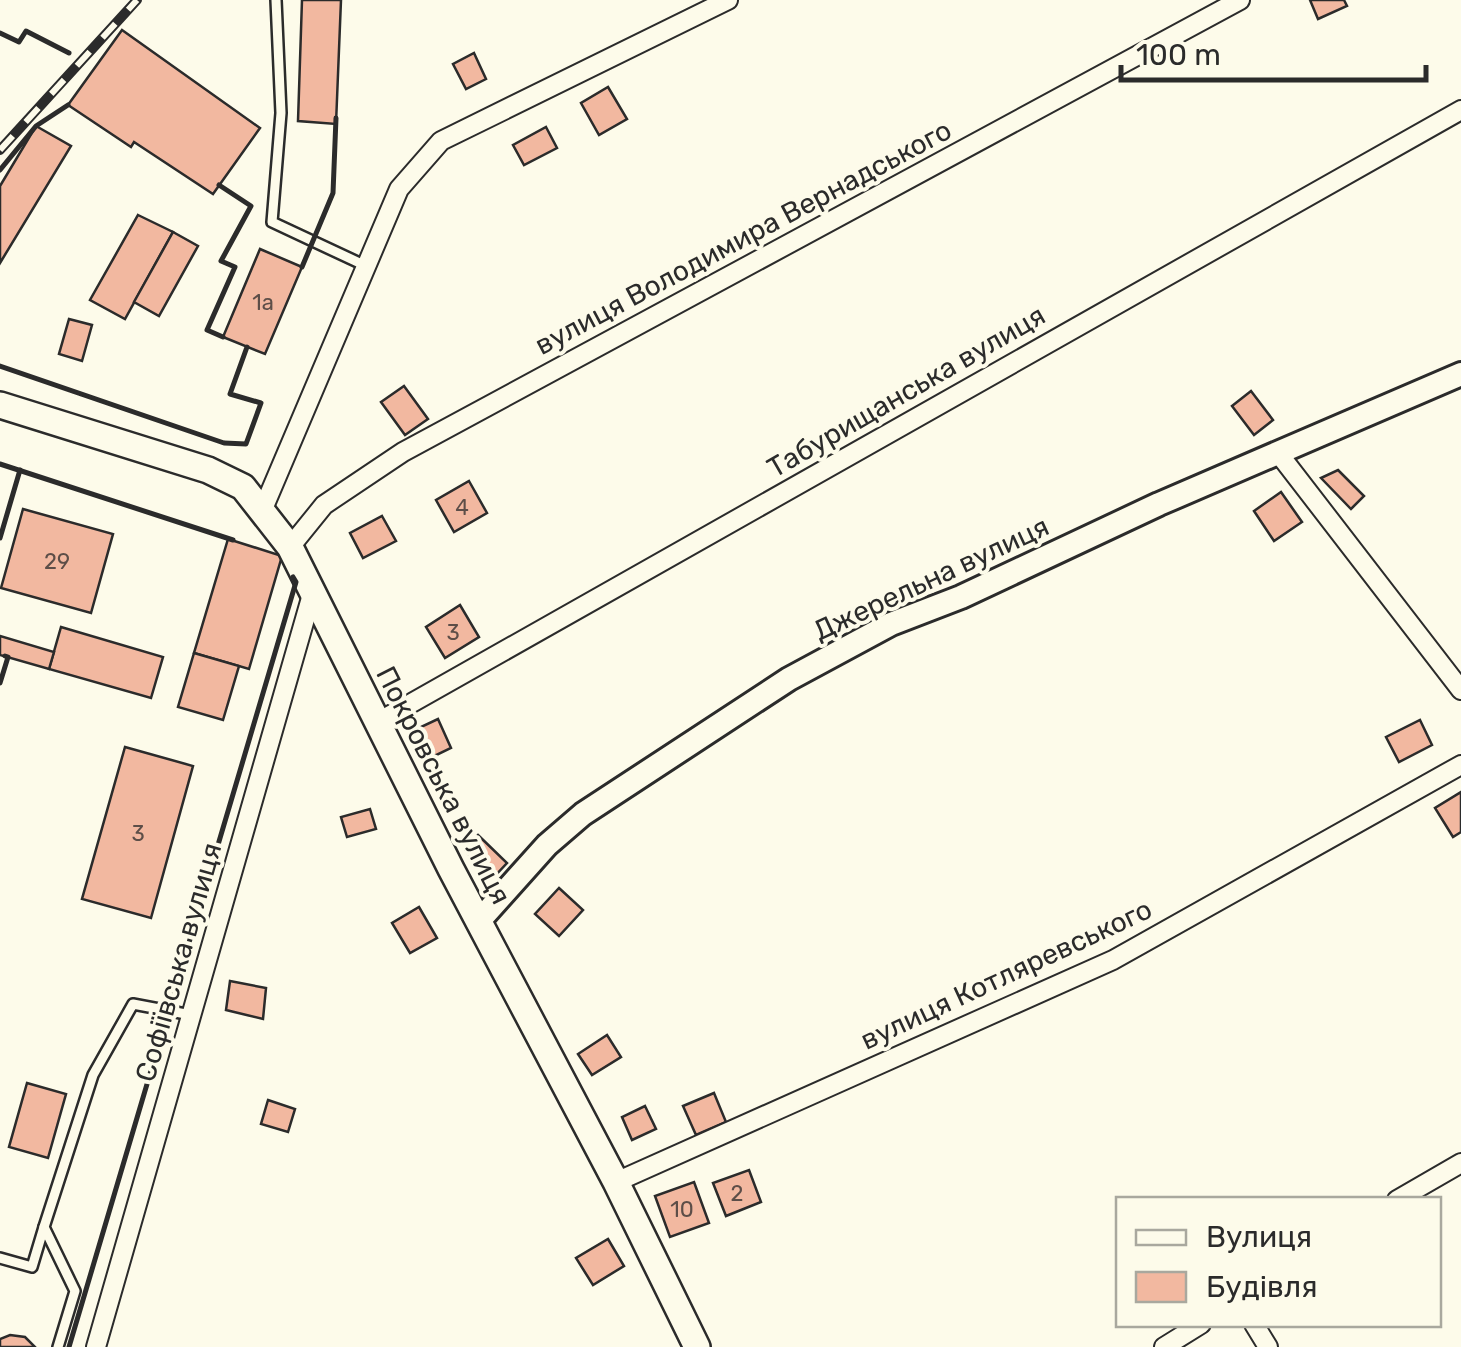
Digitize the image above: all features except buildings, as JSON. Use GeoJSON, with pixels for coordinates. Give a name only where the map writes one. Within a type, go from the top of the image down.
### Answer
{"type":"FeatureCollection","features":[{"type":"Feature","properties":{"kind":"main road","name":"Покровська вулиця"},"geometry":{"type":"LineString","coordinates":[[0,405],[208,470],[243,487],[263,509],[290,547],[697,1347]]}},
{"type":"Feature","properties":{"kind":"street"},"geometry":{"type":"LineString","coordinates":[[263,509],[399,189],[441,140],[728,0]]}},
{"type":"Feature","properties":{"kind":"street","name":"вулиця Володимира Вернадського"},"geometry":{"type":"LineString","coordinates":[[290,547],[324,505],[403,452],[1240,0]]}},
{"type":"Feature","properties":{"kind":"street","name":"Табурищанська вулиця"},"geometry":{"type":"LineString","coordinates":[[378,722],[1461,110]]}},
{"type":"Feature","properties":{"kind":"street","name":"Джерельна вулиця"},"geometry":{"type":"LineString","coordinates":[[479,921],[546,845],[583,814],[789,679],[891,624],[961,597],[1159,504],[1461,374]]}},
{"type":"Feature","properties":{"kind":"street"},"geometry":{"type":"LineString","coordinates":[[1279,454],[1461,690]]}},
{"type":"Feature","properties":{"kind":"street","name":"Софіївська вулиця"},"geometry":{"type":"LineString","coordinates":[[96,1347],[312,592]]}},
{"type":"Feature","properties":{"kind":"street","name":"вулиця Котляревського"},"geometry":{"type":"LineString","coordinates":[[616,1182],[1113,960],[1461,765]]}},
{"type":"Feature","properties":{"kind":"street"},"geometry":{"type":"LineString","coordinates":[[1402,1197],[1461,1162]]}},
{"type":"Feature","properties":{"kind":"street"},"geometry":{"type":"LineString","coordinates":[[1164,1347],[1196,1327]]}},
{"type":"Feature","properties":{"kind":"lane"},"geometry":{"type":"LineString","coordinates":[[276,0],[282,113],[272,222],[366,266]]}},
{"type":"Feature","properties":{"kind":"lane"},"geometry":{"type":"LineString","coordinates":[[0,1258],[32,1268],[93,1075],[134,1004],[191,1014]]}},
{"type":"Feature","properties":{"kind":"lane"},"geometry":{"type":"LineString","coordinates":[[44,1227],[75,1291],[58,1347]]}},
{"type":"Feature","properties":{"kind":"railway"},"geometry":{"type":"LineString","coordinates":[[0,150],[137,0]]}},
{"type":"Feature","properties":{"kind":"wall"},"geometry":{"type":"LineString","coordinates":[[0,33],[19,42],[26,31],[69,53]]}},
{"type":"Feature","properties":{"kind":"wall"},"geometry":{"type":"LineString","coordinates":[[0,170],[36,126],[68,105]]}},
{"type":"Feature","properties":{"kind":"wall"},"geometry":{"type":"LineString","coordinates":[[302,267],[333,193],[336,118]]}},
{"type":"Feature","properties":{"kind":"wall"},"geometry":{"type":"LineString","coordinates":[[219,185],[251,206],[221,261],[235,267],[207,330],[223,337]]}},
{"type":"Feature","properties":{"kind":"wall"},"geometry":{"type":"LineString","coordinates":[[0,366],[224,443],[246,444],[261,403],[230,394],[247,347]]}},
{"type":"Feature","properties":{"kind":"wall"},"geometry":{"type":"LineString","coordinates":[[0,464],[233,540]]}},
{"type":"Feature","properties":{"kind":"wall"},"geometry":{"type":"LineString","coordinates":[[0,538],[20,470]]}},
{"type":"Feature","properties":{"kind":"wall"},"geometry":{"type":"LineString","coordinates":[[69,1347],[296,582],[293,577]]}},
{"type":"Feature","properties":{"kind":"wall"},"geometry":{"type":"LineString","coordinates":[[0,683],[8,657],[5,656]]}}]}
